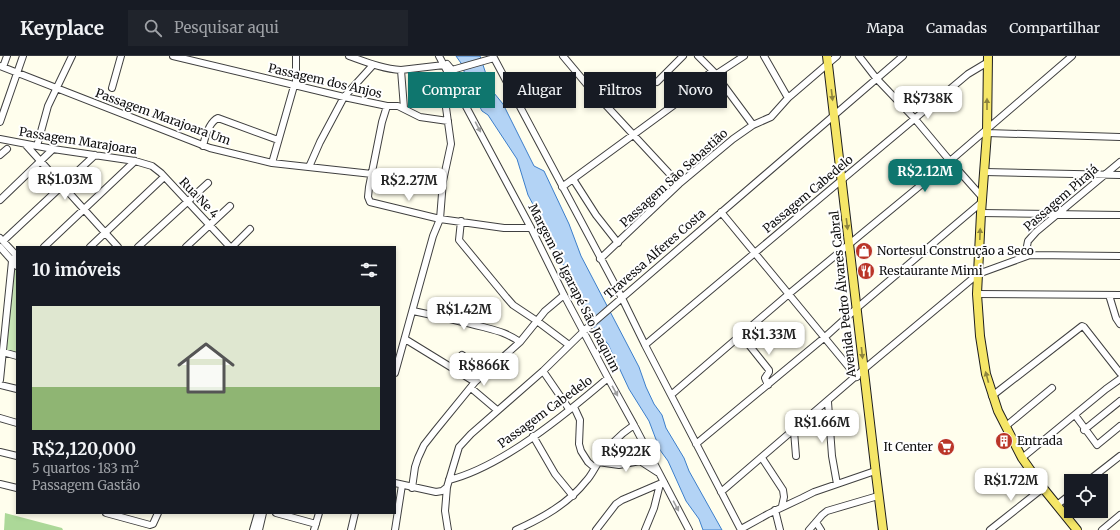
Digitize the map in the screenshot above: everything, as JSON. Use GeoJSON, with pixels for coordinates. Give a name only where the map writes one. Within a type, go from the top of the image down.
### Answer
{"type":"FeatureCollection","features":[{"type":"Feature","properties":{"kind":"main road"},"geometry":{"type":"LineString","coordinates":[[988,59],[987,130],[977,294],[980,336],[986,374],[992,396],[1022,458],[1043,488],[1077,530]]}},
{"type":"Feature","properties":{"kind":"main road","name":"Avenida Pedro Álvares Cabral"},"geometry":{"type":"LineString","coordinates":[[828,60],[850,243],[863,370],[883,530]]}},
{"type":"Feature","properties":{"kind":"street"},"geometry":{"type":"LineString","coordinates":[[1,66],[7,56]]}},
{"type":"Feature","properties":{"kind":"street"},"geometry":{"type":"LineString","coordinates":[[0,122],[23,56]]}},
{"type":"Feature","properties":{"kind":"street"},"geometry":{"type":"LineString","coordinates":[[36,146],[48,106],[72,56]]}},
{"type":"Feature","properties":{"kind":"street"},"geometry":{"type":"LineString","coordinates":[[112,88],[121,56]]}},
{"type":"Feature","properties":{"kind":"street","name":"Passagem dos Anjos"},"geometry":{"type":"LineString","coordinates":[[173,56],[295,86],[388,106],[404,108],[420,117],[448,121]]}},
{"type":"Feature","properties":{"kind":"street"},"geometry":{"type":"LineString","coordinates":[[272,163],[295,86],[296,56]]}},
{"type":"Feature","properties":{"kind":"street"},"geometry":{"type":"LineString","coordinates":[[349,56],[388,69],[401,70],[444,65]]}},
{"type":"Feature","properties":{"kind":"street"},"geometry":{"type":"LineString","coordinates":[[563,56],[589,87],[679,184]]}},
{"type":"Feature","properties":{"kind":"street"},"geometry":{"type":"LineString","coordinates":[[657,82],[682,56]]}},
{"type":"Feature","properties":{"kind":"street"},"geometry":{"type":"LineString","coordinates":[[698,56],[713,72]]}},
{"type":"Feature","properties":{"kind":"street"},"geometry":{"type":"LineString","coordinates":[[716,72],[744,56]]}},
{"type":"Feature","properties":{"kind":"street"},"geometry":{"type":"LineString","coordinates":[[764,56],[788,98]]}},
{"type":"Feature","properties":{"kind":"street","name":"Passagem São Sebastião"},"geometry":{"type":"LineString","coordinates":[[600,259],[618,244],[679,184],[733,139],[753,126],[771,117],[788,98],[828,60],[837,56]]}},
{"type":"Feature","properties":{"kind":"street"},"geometry":{"type":"LineString","coordinates":[[696,444],[825,337],[982,200],[915,119],[876,78],[859,56]]}},
{"type":"Feature","properties":{"kind":"street","name":"Travessa Alferes Costa"},"geometry":{"type":"LineString","coordinates":[[448,530],[445,511],[447,487],[459,448],[471,434],[543,371],[585,330],[903,56]]}},
{"type":"Feature","properties":{"kind":"street"},"geometry":{"type":"LineString","coordinates":[[671,395],[850,243],[987,130],[1072,56]]}},
{"type":"Feature","properties":{"kind":"street"},"geometry":{"type":"LineString","coordinates":[[439,57],[443,57],[451,70],[486,62],[494,57],[741,530],[782,506],[814,492],[875,471]]}},
{"type":"Feature","properties":{"kind":"street","name":"Margem do Igarapé São Joaquim"},"geometry":{"type":"LineString","coordinates":[[439,57],[448,72]]}},
{"type":"Feature","properties":{"kind":"street","name":"Passagem Cabedelo"},"geometry":{"type":"LineString","coordinates":[[645,345],[968,74],[988,59]]}},
{"type":"Feature","properties":{"kind":"street"},"geometry":{"type":"LineString","coordinates":[[309,167],[320,142],[344,97],[373,65]]}},
{"type":"Feature","properties":{"kind":"street","name":"Passagem Marajoara Um"},"geometry":{"type":"LineString","coordinates":[[1,66],[203,146],[272,163],[372,174]]}},
{"type":"Feature","properties":{"kind":"street"},"geometry":{"type":"LineString","coordinates":[[401,70],[404,108]]}},
{"type":"Feature","properties":{"kind":"street"},"geometry":{"type":"LineString","coordinates":[[727,91],[753,126]]}},
{"type":"Feature","properties":{"kind":"street"},"geometry":{"type":"LineString","coordinates":[[0,99],[7,102]]}},
{"type":"Feature","properties":{"kind":"street"},"geometry":{"type":"LineString","coordinates":[[388,106],[382,122],[368,200],[373,204],[440,219],[504,228],[531,228]]}},
{"type":"Feature","properties":{"kind":"street"},"geometry":{"type":"LineString","coordinates":[[396,370],[433,236],[440,219],[443,181],[450,144],[446,108]]}},
{"type":"Feature","properties":{"kind":"street","name":"Margem do Igarapé São Joaquim"},"geometry":{"type":"LineString","coordinates":[[467,108],[531,228],[564,295],[585,330],[608,378],[659,473],[662,483],[686,529]]}},
{"type":"Feature","properties":{"kind":"street"},"geometry":{"type":"LineString","coordinates":[[562,187],[670,108]]}},
{"type":"Feature","properties":{"kind":"street"},"geometry":{"type":"LineString","coordinates":[[203,146],[212,122],[218,118],[278,140]]}},
{"type":"Feature","properties":{"kind":"street"},"geometry":{"type":"LineString","coordinates":[[987,130],[1120,137]]}},
{"type":"Feature","properties":{"kind":"street","name":"Passagem Marajoara"},"geometry":{"type":"LineString","coordinates":[[0,139],[53,149],[135,161],[152,166]]}},
{"type":"Feature","properties":{"kind":"street"},"geometry":{"type":"LineString","coordinates":[[25,144],[117,246]]}},
{"type":"Feature","properties":{"kind":"street"},"geometry":{"type":"LineString","coordinates":[[0,156],[7,149]]}},
{"type":"Feature","properties":{"kind":"street"},"geometry":{"type":"LineString","coordinates":[[0,200],[53,149]]}},
{"type":"Feature","properties":{"kind":"street"},"geometry":{"type":"LineString","coordinates":[[0,380],[16,259],[2,239],[95,155]]}},
{"type":"Feature","properties":{"kind":"street"},"geometry":{"type":"LineString","coordinates":[[45,246],[135,161]]}},
{"type":"Feature","properties":{"kind":"street","name":"Passagem Pirajá"},"geometry":{"type":"LineString","coordinates":[[1030,255],[1027,246],[1028,241],[1036,232],[1120,162]]}},
{"type":"Feature","properties":{"kind":"street","name":"Rua Ne 4"},"geometry":{"type":"LineString","coordinates":[[152,166],[230,246]]}},
{"type":"Feature","properties":{"kind":"street"},"geometry":{"type":"LineString","coordinates":[[985,172],[1120,175]]}},
{"type":"Feature","properties":{"kind":"street"},"geometry":{"type":"LineString","coordinates":[[91,246],[164,177]]}},
{"type":"Feature","properties":{"kind":"street"},"geometry":{"type":"LineString","coordinates":[[573,179],[589,205],[618,244]]}},
{"type":"Feature","properties":{"kind":"street"},"geometry":{"type":"LineString","coordinates":[[139,246],[208,183]]}},
{"type":"Feature","properties":{"kind":"street"},"geometry":{"type":"LineString","coordinates":[[187,246],[230,206]]}},
{"type":"Feature","properties":{"kind":"street"},"geometry":{"type":"LineString","coordinates":[[721,212],[857,376]]}},
{"type":"Feature","properties":{"kind":"street"},"geometry":{"type":"LineString","coordinates":[[981,213],[1120,215]]}},
{"type":"Feature","properties":{"kind":"street"},"geometry":{"type":"LineString","coordinates":[[462,221],[459,238],[461,242],[506,298],[513,305],[569,345]]}},
{"type":"Feature","properties":{"kind":"street"},"geometry":{"type":"LineString","coordinates":[[232,246],[250,229]]}},
{"type":"Feature","properties":{"kind":"street"},"geometry":{"type":"LineString","coordinates":[[0,247],[16,259]]}},
{"type":"Feature","properties":{"kind":"street"},"geometry":{"type":"LineString","coordinates":[[722,492],[828,402],[863,370],[978,274],[1030,255],[1120,256]]}},
{"type":"Feature","properties":{"kind":"street"},"geometry":{"type":"LineString","coordinates":[[977,294],[1120,295]]}},
{"type":"Feature","properties":{"kind":"street"},"geometry":{"type":"LineString","coordinates":[[412,488],[415,467],[424,444],[475,382],[520,342],[546,311],[564,295]]}},
{"type":"Feature","properties":{"kind":"street"},"geometry":{"type":"LineString","coordinates":[[1109,295],[1116,318],[1120,324]]}},
{"type":"Feature","properties":{"kind":"street"},"geometry":{"type":"LineString","coordinates":[[413,311],[500,331],[520,342]]}},
{"type":"Feature","properties":{"kind":"street"},"geometry":{"type":"LineString","coordinates":[[992,396],[1080,327],[1084,327],[1120,373]]}},
{"type":"Feature","properties":{"kind":"street"},"geometry":{"type":"LineString","coordinates":[[405,339],[475,382]]}},
{"type":"Feature","properties":{"kind":"street"},"geometry":{"type":"LineString","coordinates":[[744,340],[769,370],[765,378],[768,385]]}},
{"type":"Feature","properties":{"kind":"street"},"geometry":{"type":"LineString","coordinates":[[3,352],[16,356]]}},
{"type":"Feature","properties":{"kind":"street"},"geometry":{"type":"LineString","coordinates":[[462,355],[486,373]]}},
{"type":"Feature","properties":{"kind":"street"},"geometry":{"type":"LineString","coordinates":[[543,371],[580,420],[579,444],[581,451],[588,462],[595,468]]}},
{"type":"Feature","properties":{"kind":"street","name":"Passagem Cabedelo"},"geometry":{"type":"LineString","coordinates":[[449,480],[490,463],[533,436],[572,408],[608,378]]}},
{"type":"Feature","properties":{"kind":"street"},"geometry":{"type":"LineString","coordinates":[[1022,458],[1120,379]]}},
{"type":"Feature","properties":{"kind":"street"},"geometry":{"type":"LineString","coordinates":[[0,385],[16,390]]}},
{"type":"Feature","properties":{"kind":"street"},"geometry":{"type":"LineString","coordinates":[[471,388],[497,410]]}},
{"type":"Feature","properties":{"kind":"street"},"geometry":{"type":"LineString","coordinates":[[1006,426],[1052,388]]}},
{"type":"Feature","properties":{"kind":"street"},"geometry":{"type":"LineString","coordinates":[[1084,430],[1120,401]]}},
{"type":"Feature","properties":{"kind":"street"},"geometry":{"type":"LineString","coordinates":[[828,402],[832,456],[837,484]]}},
{"type":"Feature","properties":{"kind":"street"},"geometry":{"type":"LineString","coordinates":[[1075,415],[1084,430],[1093,438],[1097,445],[1120,426]]}},
{"type":"Feature","properties":{"kind":"street"},"geometry":{"type":"LineString","coordinates":[[0,418],[16,423]]}},
{"type":"Feature","properties":{"kind":"street"},"geometry":{"type":"LineString","coordinates":[[516,530],[542,518],[573,496],[587,480],[614,440],[634,425]]}},
{"type":"Feature","properties":{"kind":"street"},"geometry":{"type":"LineString","coordinates":[[794,431],[796,456]]}},
{"type":"Feature","properties":{"kind":"street"},"geometry":{"type":"LineString","coordinates":[[533,436],[555,474],[573,496]]}},
{"type":"Feature","properties":{"kind":"street"},"geometry":{"type":"LineString","coordinates":[[0,452],[16,456]]}},
{"type":"Feature","properties":{"kind":"street"},"geometry":{"type":"LineString","coordinates":[[1097,474],[1120,456]]}},
{"type":"Feature","properties":{"kind":"street"},"geometry":{"type":"LineString","coordinates":[[762,458],[783,490],[784,497],[782,506]]}},
{"type":"Feature","properties":{"kind":"street"},"geometry":{"type":"LineString","coordinates":[[598,462],[619,465],[640,461],[659,473]]}},
{"type":"Feature","properties":{"kind":"street"},"geometry":{"type":"LineString","coordinates":[[396,483],[429,492],[440,492],[447,487]]}},
{"type":"Feature","properties":{"kind":"street"},"geometry":{"type":"LineString","coordinates":[[596,530],[616,504],[662,483]]}},
{"type":"Feature","properties":{"kind":"street"},"geometry":{"type":"LineString","coordinates":[[645,530],[662,483]]}},
{"type":"Feature","properties":{"kind":"street"},"geometry":{"type":"LineString","coordinates":[[0,484],[16,488]]}},
{"type":"Feature","properties":{"kind":"street"},"geometry":{"type":"LineString","coordinates":[[395,530],[402,485]]}},
{"type":"Feature","properties":{"kind":"street"},"geometry":{"type":"LineString","coordinates":[[990,530],[1043,488]]}},
{"type":"Feature","properties":{"kind":"street"},"geometry":{"type":"LineString","coordinates":[[809,530],[827,511],[878,496]]}},
{"type":"Feature","properties":{"kind":"street"},"geometry":{"type":"LineString","coordinates":[[1057,505],[1064,500]]}},
{"type":"Feature","properties":{"kind":"street"},"geometry":{"type":"LineString","coordinates":[[775,510],[780,530]]}},
{"type":"Feature","properties":{"kind":"street"},"geometry":{"type":"LineString","coordinates":[[110,514],[150,524],[153,524],[157,516]]}},
{"type":"Feature","properties":{"kind":"street"},"geometry":{"type":"LineString","coordinates":[[253,530],[258,514]]}},
{"type":"Feature","properties":{"kind":"street"},"geometry":{"type":"LineString","coordinates":[[259,530],[263,514]]}},
{"type":"Feature","properties":{"kind":"street"},"geometry":{"type":"LineString","coordinates":[[279,514],[315,527],[318,514]]}},
{"type":"Feature","properties":{"kind":"street"},"geometry":{"type":"LineString","coordinates":[[351,530],[355,514]]}},
{"type":"Feature","properties":{"kind":"street"},"geometry":{"type":"LineString","coordinates":[[1102,530],[1120,515]]}},
{"type":"Feature","properties":{"kind":"street"},"geometry":{"type":"LineString","coordinates":[[816,522],[821,530]]}},
{"type":"Feature","properties":{"kind":"green space"},"geometry":{"type":"Polygon","coordinates":[[[14,261],[16,263],[16,355],[5,352],[14,261]]]}},
{"type":"Feature","properties":{"kind":"green space"},"geometry":{"type":"Polygon","coordinates":[[[5,513],[62,528],[63,530],[4,530],[5,513]]]}},
{"type":"Feature","properties":{"kind":"water"},"geometry":{"type":"Polygon","coordinates":[[[456,56],[480,56],[485,72],[464,72],[463,66],[456,56]]]}},
{"type":"Feature","properties":{"kind":"water"},"geometry":{"type":"Polygon","coordinates":[[[495,94],[503,104],[503,108],[505,108],[534,166],[544,171],[569,224],[581,256],[639,367],[654,404],[662,415],[666,428],[684,458],[689,471],[722,530],[703,530],[699,519],[686,501],[668,461],[660,450],[649,421],[629,389],[608,344],[594,328],[590,316],[581,302],[580,294],[575,284],[545,235],[543,223],[528,195],[517,159],[488,115],[480,108],[495,108],[495,94]]]}},
{"type":"Feature","properties":{"kind":"place","name":"Nortesul Construção a Seco"},"geometry":{"type":"Point","coordinates":[864,251]}},
{"type":"Feature","properties":{"kind":"place","name":"Restaurante Mimi"},"geometry":{"type":"Point","coordinates":[866,271]}},
{"type":"Feature","properties":{"kind":"place","name":"Entrada"},"geometry":{"type":"Point","coordinates":[1004,441]}},
{"type":"Feature","properties":{"kind":"place","name":"It Center"},"geometry":{"type":"Point","coordinates":[946,447]}}]}
